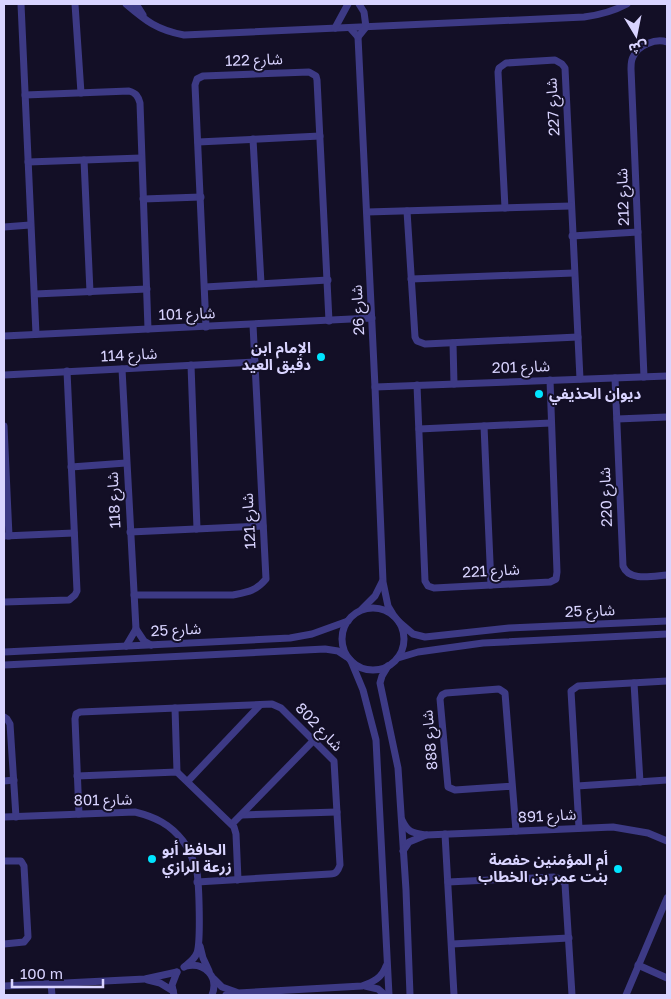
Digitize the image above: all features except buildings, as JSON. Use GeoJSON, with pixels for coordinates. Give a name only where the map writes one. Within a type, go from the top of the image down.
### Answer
{"type":"FeatureCollection","features":[{"type":"Feature","properties":{"kind":"street"},"geometry":{"type":"LineString","coordinates":[[21,4],[36,334]]}},
{"type":"Feature","properties":{"kind":"street"},"geometry":{"type":"LineString","coordinates":[[76,4],[81,93]]}},
{"type":"Feature","properties":{"kind":"street"},"geometry":{"type":"LineString","coordinates":[[126,4],[147,21],[166,32],[184,35],[584,17],[603,14],[627,4]]}},
{"type":"Feature","properties":{"kind":"street"},"geometry":{"type":"LineString","coordinates":[[136,4],[147,21]]}},
{"type":"Feature","properties":{"kind":"street"},"geometry":{"type":"LineString","coordinates":[[335,28],[348,4]]}},
{"type":"Feature","properties":{"kind":"street"},"geometry":{"type":"LineString","coordinates":[[350,28],[358,37],[366,27],[364,12],[359,4]]}},
{"type":"Feature","properties":{"kind":"street","name":"شارع 26"},"geometry":{"type":"LineString","coordinates":[[358,37],[383,582],[388,606],[397,619]]}},
{"type":"Feature","properties":{"kind":"street","name":"شارع 212"},"geometry":{"type":"LineString","coordinates":[[644,376],[631,69],[632,58],[638,49],[652,41],[661,40],[667,42]]}},
{"type":"Feature","properties":{"kind":"street","name":"شارع 227"},"geometry":{"type":"LineString","coordinates":[[505,208],[499,68],[506,63],[555,60],[565,68],[580,379]]}},
{"type":"Feature","properties":{"kind":"street","name":"شارع 122"},"geometry":{"type":"LineString","coordinates":[[206,327],[195,85],[197,79],[203,76],[309,72],[317,80],[330,320]]}},
{"type":"Feature","properties":{"kind":"street"},"geometry":{"type":"LineString","coordinates":[[25,95],[129,92],[136,94],[140,102],[148,329]]}},
{"type":"Feature","properties":{"kind":"street"},"geometry":{"type":"LineString","coordinates":[[198,142],[320,136]]}},
{"type":"Feature","properties":{"kind":"street"},"geometry":{"type":"LineString","coordinates":[[253,139],[260,283]]}},
{"type":"Feature","properties":{"kind":"street"},"geometry":{"type":"LineString","coordinates":[[28,162],[141,158]]}},
{"type":"Feature","properties":{"kind":"street"},"geometry":{"type":"LineString","coordinates":[[84,160],[90,292]]}},
{"type":"Feature","properties":{"kind":"street"},"geometry":{"type":"LineString","coordinates":[[143,199],[201,197]]}},
{"type":"Feature","properties":{"kind":"street"},"geometry":{"type":"LineString","coordinates":[[367,212],[571,206]]}},
{"type":"Feature","properties":{"kind":"street"},"geometry":{"type":"LineString","coordinates":[[408,211],[411,279],[415,337],[417,342],[425,344],[578,337]]}},
{"type":"Feature","properties":{"kind":"street"},"geometry":{"type":"LineString","coordinates":[[4,227],[30,225]]}},
{"type":"Feature","properties":{"kind":"street"},"geometry":{"type":"LineString","coordinates":[[572,236],[638,232]]}},
{"type":"Feature","properties":{"kind":"street"},"geometry":{"type":"LineString","coordinates":[[411,279],[574,272]]}},
{"type":"Feature","properties":{"kind":"street"},"geometry":{"type":"LineString","coordinates":[[205,287],[328,280]]}},
{"type":"Feature","properties":{"kind":"street"},"geometry":{"type":"LineString","coordinates":[[34,294],[147,289]]}},
{"type":"Feature","properties":{"kind":"street","name":"شارع 101"},"geometry":{"type":"LineString","coordinates":[[4,336],[372,318]]}},
{"type":"Feature","properties":{"kind":"street","name":"شارع 121"},"geometry":{"type":"LineString","coordinates":[[134,595],[233,594],[259,588],[266,579],[253,325]]}},
{"type":"Feature","properties":{"kind":"street"},"geometry":{"type":"LineString","coordinates":[[453,343],[454,384]]}},
{"type":"Feature","properties":{"kind":"street","name":"شارع 114"},"geometry":{"type":"LineString","coordinates":[[4,375],[255,362]]}},
{"type":"Feature","properties":{"kind":"street"},"geometry":{"type":"LineString","coordinates":[[191,365],[197,529]]}},
{"type":"Feature","properties":{"kind":"street","name":"شارع 118"},"geometry":{"type":"LineString","coordinates":[[122,369],[136,629]]}},
{"type":"Feature","properties":{"kind":"street"},"geometry":{"type":"LineString","coordinates":[[4,602],[69,600],[77,591],[67,371]]}},
{"type":"Feature","properties":{"kind":"street","name":"شارع 201"},"geometry":{"type":"LineString","coordinates":[[375,387],[667,376]]}},
{"type":"Feature","properties":{"kind":"street","name":"شارع 220"},"geometry":{"type":"LineString","coordinates":[[615,378],[623,566],[625,572],[632,576],[667,575]]}},
{"type":"Feature","properties":{"kind":"street","name":"شارع 221"},"geometry":{"type":"LineString","coordinates":[[417,385],[426,584],[434,588],[550,582],[556,580],[550,380]]}},
{"type":"Feature","properties":{"kind":"street"},"geometry":{"type":"LineString","coordinates":[[617,419],[667,417]]}},
{"type":"Feature","properties":{"kind":"street"},"geometry":{"type":"LineString","coordinates":[[419,429],[551,423]]}},
{"type":"Feature","properties":{"kind":"street"},"geometry":{"type":"LineString","coordinates":[[4,426],[6,536],[74,534]]}},
{"type":"Feature","properties":{"kind":"street"},"geometry":{"type":"LineString","coordinates":[[484,426],[491,585]]}},
{"type":"Feature","properties":{"kind":"street"},"geometry":{"type":"LineString","coordinates":[[71,467],[126,463]]}},
{"type":"Feature","properties":{"kind":"street"},"geometry":{"type":"LineString","coordinates":[[130,532],[263,526]]}},
{"type":"Feature","properties":{"kind":"street"},"geometry":{"type":"LineString","coordinates":[[383,582],[375,596],[348,621],[343,629],[342,639],[343,648],[363,690],[376,740],[387,958],[387,995]]}},
{"type":"Feature","properties":{"kind":"street"},"geometry":{"type":"LineString","coordinates":[[360,611],[369,608],[387,611],[397,619],[404,634],[403,646],[398,658],[388,666],[382,676],[381,688],[398,768],[410,995]]}},
{"type":"Feature","properties":{"kind":"street","name":"شارع 25"},"geometry":{"type":"LineString","coordinates":[[397,619],[414,634],[425,637],[509,628],[667,621]]}},
{"type":"Feature","properties":{"kind":"street","name":"شارع 25"},"geometry":{"type":"LineString","coordinates":[[4,652],[290,638],[312,634],[348,621]]}},
{"type":"Feature","properties":{"kind":"street"},"geometry":{"type":"LineString","coordinates":[[533,640],[541,636],[599,633],[602,628],[600,624]]}},
{"type":"Feature","properties":{"kind":"street"},"geometry":{"type":"LineString","coordinates":[[126,646],[136,629],[144,640],[152,645]]}},
{"type":"Feature","properties":{"kind":"street","name":"شارع 25"},"geometry":{"type":"LineString","coordinates":[[398,658],[418,652],[483,643],[667,634]]}},
{"type":"Feature","properties":{"kind":"street","name":"شارع 25"},"geometry":{"type":"LineString","coordinates":[[4,665],[325,649],[338,651],[349,659]]}},
{"type":"Feature","properties":{"kind":"street"},"geometry":{"type":"LineString","coordinates":[[349,659],[362,668],[375,670],[388,666]]}},
{"type":"Feature","properties":{"kind":"street"},"geometry":{"type":"LineString","coordinates":[[579,828],[571,691],[578,686],[667,681]]}},
{"type":"Feature","properties":{"kind":"street"},"geometry":{"type":"LineString","coordinates":[[634,683],[640,782]]}},
{"type":"Feature","properties":{"kind":"street","name":"شارع 888"},"geometry":{"type":"LineString","coordinates":[[512,786],[455,790],[448,787],[440,699],[442,695],[446,693],[499,689],[504,691],[506,695],[516,831]]}},
{"type":"Feature","properties":{"kind":"street"},"geometry":{"type":"LineString","coordinates":[[188,781],[260,704]]}},
{"type":"Feature","properties":{"kind":"street","name":"شارع 802"},"geometry":{"type":"LineString","coordinates":[[79,814],[76,714],[80,712],[260,704],[272,704],[281,708],[334,761],[340,865],[337,872],[334,874],[197,882]]}},
{"type":"Feature","properties":{"kind":"street"},"geometry":{"type":"LineString","coordinates":[[174,708],[177,772]]}},
{"type":"Feature","properties":{"kind":"street"},"geometry":{"type":"LineString","coordinates":[[4,717],[10,724],[16,817]]}},
{"type":"Feature","properties":{"kind":"street"},"geometry":{"type":"LineString","coordinates":[[232,824],[314,740]]}},
{"type":"Feature","properties":{"kind":"street"},"geometry":{"type":"LineString","coordinates":[[77,776],[177,772],[232,824],[236,834],[238,880]]}},
{"type":"Feature","properties":{"kind":"street"},"geometry":{"type":"LineString","coordinates":[[4,781],[14,780]]}},
{"type":"Feature","properties":{"kind":"street"},"geometry":{"type":"LineString","coordinates":[[577,786],[667,780]]}},
{"type":"Feature","properties":{"kind":"street","name":"شارع 801"},"geometry":{"type":"LineString","coordinates":[[4,818],[135,812],[156,818],[172,828],[184,842],[192,856],[197,873],[199,939],[203,958],[211,975]]}},
{"type":"Feature","properties":{"kind":"street"},"geometry":{"type":"LineString","coordinates":[[242,815],[337,812]]}},
{"type":"Feature","properties":{"kind":"street","name":"شارع 891"},"geometry":{"type":"LineString","coordinates":[[400,818],[406,828],[414,833],[426,835],[613,827],[648,833],[667,841]]}},
{"type":"Feature","properties":{"kind":"street"},"geometry":{"type":"LineString","coordinates":[[446,834],[454,995]]}},
{"type":"Feature","properties":{"kind":"street","name":"شارع 891"},"geometry":{"type":"LineString","coordinates":[[403,851],[408,842],[426,835]]}},
{"type":"Feature","properties":{"kind":"street"},"geometry":{"type":"LineString","coordinates":[[4,861],[21,861],[24,866],[28,937],[24,942],[4,944]]}},
{"type":"Feature","properties":{"kind":"street"},"geometry":{"type":"LineString","coordinates":[[448,882],[554,877],[561,880],[565,884],[572,995]]}},
{"type":"Feature","properties":{"kind":"street"},"geometry":{"type":"LineString","coordinates":[[626,995],[665,908],[667,898]]}},
{"type":"Feature","properties":{"kind":"street"},"geometry":{"type":"LineString","coordinates":[[452,944],[568,938]]}},
{"type":"Feature","properties":{"kind":"street","name":"شارع 801"},"geometry":{"type":"LineString","coordinates":[[184,967],[195,958],[199,939]]}},
{"type":"Feature","properties":{"kind":"street"},"geometry":{"type":"LineString","coordinates":[[362,986],[382,976],[387,958]]}},
{"type":"Feature","properties":{"kind":"street"},"geometry":{"type":"LineString","coordinates":[[638,965],[667,978]]}},
{"type":"Feature","properties":{"kind":"street"},"geometry":{"type":"LineString","coordinates":[[4,986],[145,979],[177,972],[184,967],[198,966],[211,975],[222,987],[238,993]]}},
{"type":"Feature","properties":{"kind":"street"},"geometry":{"type":"LineString","coordinates":[[173,993],[172,984],[177,972]]}},
{"type":"Feature","properties":{"kind":"street"},"geometry":{"type":"LineString","coordinates":[[211,975],[214,987],[212,995]]}},
{"type":"Feature","properties":{"kind":"street"},"geometry":{"type":"LineString","coordinates":[[145,979],[160,983],[173,993]]}},
{"type":"Feature","properties":{"kind":"street"},"geometry":{"type":"LineString","coordinates":[[51,984],[52,995]]}},
{"type":"Feature","properties":{"kind":"street"},"geometry":{"type":"LineString","coordinates":[[226,995],[238,993],[314,992],[362,986],[378,988],[387,995]]}},
{"type":"Feature","properties":{"kind":"place","name":"الإمام ابن دقيق العيد"},"geometry":{"type":"Point","coordinates":[321,357]}},
{"type":"Feature","properties":{"kind":"place","name":"ديوان الحذيفي"},"geometry":{"type":"Point","coordinates":[539,394]}},
{"type":"Feature","properties":{"kind":"place","name":"الحافظ أبو زرعة الرازي"},"geometry":{"type":"Point","coordinates":[152,859]}},
{"type":"Feature","properties":{"kind":"place","name":"أم المؤمنين حفصة بنت عمر بن الخطاب"},"geometry":{"type":"Point","coordinates":[618,869]}}]}
